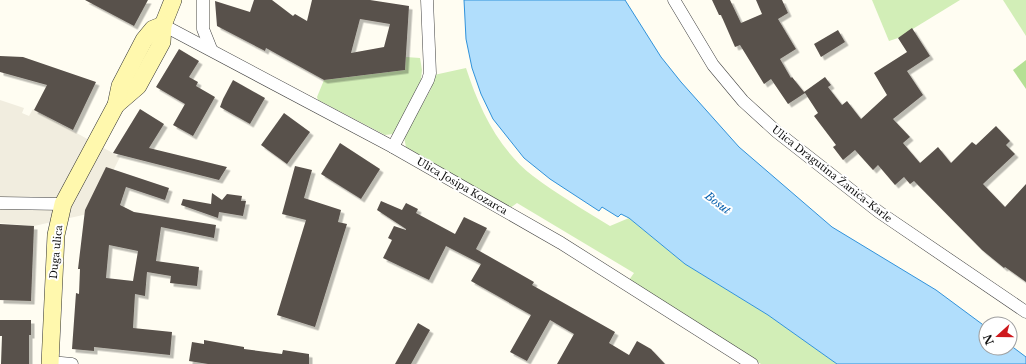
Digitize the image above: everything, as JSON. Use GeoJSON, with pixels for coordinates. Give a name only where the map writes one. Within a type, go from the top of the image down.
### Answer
{"type":"FeatureCollection","features":[{"type":"Feature","properties":{"kind":"main road","name":"Duga ulica"},"geometry":{"type":"LineString","coordinates":[[50,363],[56,235],[63,204],[116,105],[138,86],[162,42],[163,25],[173,0]]}},
{"type":"Feature","properties":{"kind":"street"},"geometry":{"type":"LineString","coordinates":[[203,0],[203,29],[211,50]]}},
{"type":"Feature","properties":{"kind":"street"},"geometry":{"type":"LineString","coordinates":[[393,147],[428,80],[430,73],[427,0]]}},
{"type":"Feature","properties":{"kind":"street","name":"Ulica Dragutina Žanića-Karle"},"geometry":{"type":"LineString","coordinates":[[674,0],[713,65],[743,101],[777,132],[879,212],[1026,312]]}},
{"type":"Feature","properties":{"kind":"street","name":"Ulica Josipa Kozarca"},"geometry":{"type":"LineString","coordinates":[[163,25],[393,147],[567,247],[752,364]]}},
{"type":"Feature","properties":{"kind":"street"},"geometry":{"type":"LineString","coordinates":[[0,203],[63,204]]}},
{"type":"Feature","properties":{"kind":"street"},"geometry":{"type":"LineString","coordinates":[[50,363],[72,364]]}},
{"type":"Feature","properties":{"kind":"green space"},"geometry":{"type":"Polygon","coordinates":[[[872,0],[960,0],[898,38],[889,41],[872,0]]]}},
{"type":"Feature","properties":{"kind":"green space"},"geometry":{"type":"Polygon","coordinates":[[[1003,0],[1026,0],[1026,36],[1003,0]]]}},
{"type":"Feature","properties":{"kind":"green space"},"geometry":{"type":"Polygon","coordinates":[[[406,57],[420,58],[422,70],[421,80],[393,134],[385,135],[318,100],[317,97],[324,80],[405,70],[406,57]]]}},
{"type":"Feature","properties":{"kind":"green space"},"geometry":{"type":"Polygon","coordinates":[[[1026,60],[1026,89],[1013,70],[1026,60]]]}},
{"type":"Feature","properties":{"kind":"green space"},"geometry":{"type":"Polygon","coordinates":[[[466,68],[477,98],[491,127],[510,153],[533,176],[561,196],[610,226],[629,218],[685,264],[768,315],[837,364],[761,364],[629,280],[634,273],[517,203],[510,208],[406,147],[404,137],[431,89],[434,75],[466,68]]]}},
{"type":"Feature","properties":{"kind":"shaded area"},"geometry":{"type":"Polygon","coordinates":[[[0,100],[24,108],[22,113],[29,116],[33,109],[120,157],[92,213],[34,226],[0,223],[0,100]]]}},
{"type":"Feature","properties":{"kind":"water","name":"Bosut"},"geometry":{"type":"Polygon","coordinates":[[[464,0],[625,0],[661,57],[681,82],[739,147],[832,227],[936,290],[978,321],[978,356],[1018,356],[1018,351],[1026,357],[1026,364],[837,364],[768,315],[685,264],[629,218],[621,214],[618,217],[602,207],[599,211],[550,179],[524,158],[493,119],[481,94],[472,68],[466,39],[464,0]]]}},
{"type":"Feature","properties":{"kind":"building"},"geometry":{"type":"Polygon","coordinates":[[[85,0],[148,0],[134,26],[85,0]]]}},
{"type":"Feature","properties":{"kind":"building"},"geometry":{"type":"Polygon","coordinates":[[[254,0],[272,0],[293,16],[295,14],[307,21],[312,0],[370,0],[409,6],[405,70],[324,80],[266,48],[265,51],[217,26],[215,1],[250,12],[254,0]],[[360,19],[351,53],[384,47],[390,24],[360,19]]]}},
{"type":"Feature","properties":{"kind":"building"},"geometry":{"type":"Polygon","coordinates":[[[712,0],[730,0],[741,23],[762,14],[756,0],[782,0],[788,13],[778,19],[796,49],[780,59],[791,78],[792,77],[804,92],[825,77],[831,85],[828,87],[842,105],[847,101],[861,119],[887,95],[874,73],[907,52],[898,38],[912,28],[930,56],[907,71],[923,95],[893,119],[910,137],[903,143],[920,163],[938,147],[951,163],[972,142],[976,145],[996,126],[1010,141],[1006,145],[1015,154],[983,184],[1005,207],[1026,184],[1026,282],[1005,267],[1004,268],[982,250],[914,181],[910,184],[904,177],[895,185],[878,165],[873,170],[855,150],[843,160],[833,147],[836,145],[814,116],[818,113],[805,93],[788,104],[771,79],[764,84],[740,45],[735,47],[721,15],[719,15],[712,0]]]}},
{"type":"Feature","properties":{"kind":"building"},"geometry":{"type":"Polygon","coordinates":[[[838,30],[845,42],[821,57],[814,44],[838,30]]]}},
{"type":"Feature","properties":{"kind":"building"},"geometry":{"type":"Polygon","coordinates":[[[179,49],[199,61],[189,77],[198,82],[196,86],[215,97],[193,136],[173,125],[185,104],[156,87],[179,49]]]}},
{"type":"Feature","properties":{"kind":"building"},"geometry":{"type":"Polygon","coordinates":[[[0,56],[23,57],[96,82],[73,130],[34,110],[47,85],[0,72],[0,56]]]}},
{"type":"Feature","properties":{"kind":"building"},"geometry":{"type":"Polygon","coordinates":[[[233,80],[265,98],[250,124],[220,107],[233,80]]]}},
{"type":"Feature","properties":{"kind":"building"},"geometry":{"type":"Polygon","coordinates":[[[140,109],[164,124],[149,148],[227,167],[219,180],[113,153],[140,109]]]}},
{"type":"Feature","properties":{"kind":"building"},"geometry":{"type":"Polygon","coordinates":[[[284,113],[310,132],[287,164],[261,145],[284,113]]]}},
{"type":"Feature","properties":{"kind":"building"},"geometry":{"type":"Polygon","coordinates":[[[340,143],[380,169],[361,199],[321,174],[340,143]]]}},
{"type":"Feature","properties":{"kind":"building"},"geometry":{"type":"Polygon","coordinates":[[[295,166],[312,170],[304,198],[341,210],[338,222],[347,224],[315,327],[277,315],[306,220],[282,214],[295,166]]]}},
{"type":"Feature","properties":{"kind":"building"},"geometry":{"type":"Polygon","coordinates":[[[106,167],[169,188],[165,200],[126,187],[120,205],[134,212],[216,225],[214,238],[161,227],[156,261],[199,267],[197,286],[170,283],[171,276],[147,272],[145,296],[135,294],[133,328],[172,332],[170,355],[94,347],[94,351],[72,349],[76,293],[79,294],[80,269],[78,269],[85,210],[106,167]],[[109,245],[106,278],[133,281],[138,251],[109,245]]]}},
{"type":"Feature","properties":{"kind":"building"},"geometry":{"type":"Polygon","coordinates":[[[212,193],[222,200],[227,194],[242,196],[241,201],[246,201],[243,216],[219,212],[218,218],[181,205],[183,199],[211,204],[212,193]]]}},
{"type":"Feature","properties":{"kind":"building"},"geometry":{"type":"Polygon","coordinates":[[[381,201],[402,210],[406,203],[418,209],[416,213],[455,234],[464,217],[487,228],[476,249],[534,282],[532,285],[615,332],[609,343],[629,355],[637,341],[651,349],[665,364],[557,364],[574,334],[550,320],[527,361],[510,352],[531,315],[471,281],[481,264],[446,246],[429,280],[383,258],[392,240],[388,238],[394,226],[406,229],[377,210],[381,201]]]}},
{"type":"Feature","properties":{"kind":"building"},"geometry":{"type":"Polygon","coordinates":[[[0,224],[34,226],[31,301],[0,300],[0,224]]]}},
{"type":"Feature","properties":{"kind":"building"},"geometry":{"type":"Polygon","coordinates":[[[0,320],[31,320],[31,335],[29,335],[29,364],[1,364],[2,336],[0,336],[0,320]]]}},
{"type":"Feature","properties":{"kind":"building"},"geometry":{"type":"Polygon","coordinates":[[[418,323],[430,330],[411,364],[395,364],[418,323]]]}},
{"type":"Feature","properties":{"kind":"building"},"geometry":{"type":"Polygon","coordinates":[[[204,340],[244,347],[244,349],[282,354],[283,350],[309,354],[309,364],[208,364],[189,361],[192,342],[204,344],[204,340]]]}}]}
